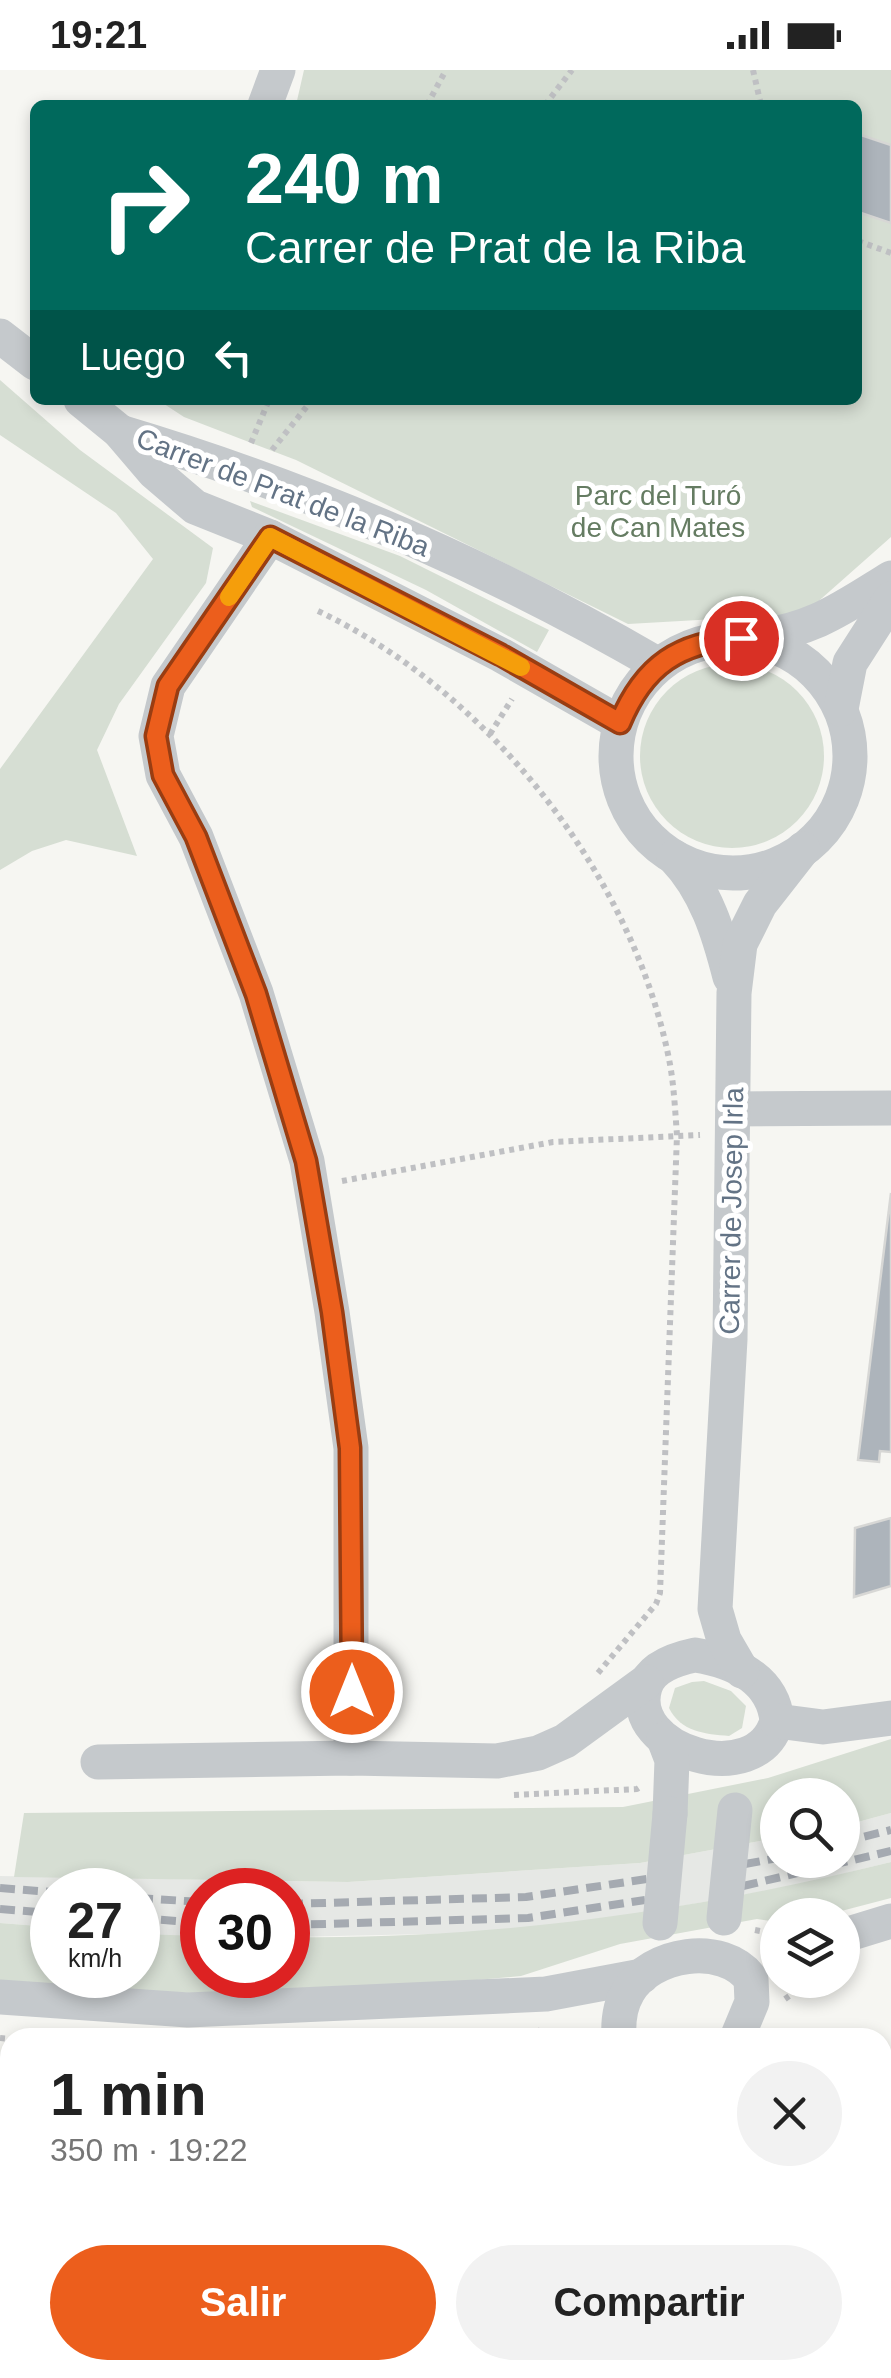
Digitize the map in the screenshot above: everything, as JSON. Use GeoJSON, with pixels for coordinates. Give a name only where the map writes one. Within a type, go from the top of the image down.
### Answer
{"type":"FeatureCollection","features":[{"type":"Feature","properties":{"kind":"street"},"geometry":{"type":"LineString","coordinates":[[267,100],[278,70]]}},
{"type":"Feature","properties":{"kind":"street"},"geometry":{"type":"LineString","coordinates":[[0,336],[30,359]]}},
{"type":"Feature","properties":{"kind":"street","name":"Carrer de Prat de la Riba"},"geometry":{"type":"LineString","coordinates":[[88,405],[119,431],[154,472],[196,507],[270,537],[501,655],[620,723]]}},
{"type":"Feature","properties":{"kind":"street","name":"Carrer de Prat de la Riba"},"geometry":{"type":"LineString","coordinates":[[119,431],[217,462],[399,531],[659,664]]}},
{"type":"Feature","properties":{"kind":"street"},"geometry":{"type":"LineString","coordinates":[[270,537],[168,686],[156,736],[163,775],[196,837],[256,994],[311,1187],[350,1448],[351,1758]]}},
{"type":"Feature","properties":{"kind":"street"},"geometry":{"type":"LineString","coordinates":[[734,993],[720,937],[690,874],[641,828],[620,789],[616,745],[620,723],[642,681],[659,664],[698,644],[788,634],[814,624],[891,578]]}},
{"type":"Feature","properties":{"kind":"street"},"geometry":{"type":"LineString","coordinates":[[841,710],[850,664],[891,599]]}},
{"type":"Feature","properties":{"kind":"street"},"geometry":{"type":"LineString","coordinates":[[674,858],[717,872],[740,872],[784,861],[803,849],[832,817],[843,796],[849,773],[849,740],[841,710],[830,690],[801,660],[762,642],[741,638]]}},
{"type":"Feature","properties":{"kind":"street","name":"Carrer de Josep Irla"},"geometry":{"type":"LineString","coordinates":[[716,1592],[730,1339],[734,993],[740,944],[760,904],[803,849]]}},
{"type":"Feature","properties":{"kind":"street"},"geometry":{"type":"LineString","coordinates":[[734,1122],[891,1108]]}},
{"type":"Feature","properties":{"kind":"street"},"geometry":{"type":"LineString","coordinates":[[683,1657],[706,1620],[716,1592]]}},
{"type":"Feature","properties":{"kind":"street"},"geometry":{"type":"LineString","coordinates":[[716,1592],[717,1624],[742,1671]]}},
{"type":"Feature","properties":{"kind":"street"},"geometry":{"type":"LineString","coordinates":[[98,1762],[351,1758],[497,1761],[538,1753],[592,1724],[656,1671],[683,1657],[714,1658],[763,1685],[772,1696],[777,1721],[760,1749],[742,1757],[702,1756],[657,1731],[612,1718],[592,1724]]}},
{"type":"Feature","properties":{"kind":"street"},"geometry":{"type":"LineString","coordinates":[[619,2028],[628,1992],[645,1972],[660,1923],[670,1814],[672,1760],[642,1706],[646,1682]]}},
{"type":"Feature","properties":{"kind":"street"},"geometry":{"type":"LineString","coordinates":[[777,1721],[823,1727],[891,1718]]}},
{"type":"Feature","properties":{"kind":"street"},"geometry":{"type":"LineString","coordinates":[[740,2028],[740,1973],[722,1935],[742,1757]]}},
{"type":"Feature","properties":{"kind":"street"},"geometry":{"type":"LineString","coordinates":[[860,1930],[891,1921]]}},
{"type":"Feature","properties":{"kind":"street"},"geometry":{"type":"LineString","coordinates":[[0,1997],[189,2024],[546,1994],[645,1972],[668,1962],[709,1956],[740,1973],[760,1967]]}},
{"type":"Feature","properties":{"kind":"street"},"geometry":{"type":"LineString","coordinates":[[546,1994],[588,2006],[612,2028]]}},
{"type":"Feature","properties":{"kind":"path"},"geometry":{"type":"LineString","coordinates":[[430,100],[446,70]]}},
{"type":"Feature","properties":{"kind":"path"},"geometry":{"type":"LineString","coordinates":[[548,100],[572,70]]}},
{"type":"Feature","properties":{"kind":"path"},"geometry":{"type":"LineString","coordinates":[[753,70],[760,100]]}},
{"type":"Feature","properties":{"kind":"path"},"geometry":{"type":"LineString","coordinates":[[862,242],[891,252]]}},
{"type":"Feature","properties":{"kind":"path"},"geometry":{"type":"LineString","coordinates":[[272,451],[308,405]]}},
{"type":"Feature","properties":{"kind":"path"},"geometry":{"type":"LineString","coordinates":[[318,611],[373,640],[458,705],[515,760],[570,832],[622,920],[669,1060],[677,1135],[660,1592],[656,1604],[587,1684]]}},
{"type":"Feature","properties":{"kind":"path"},"geometry":{"type":"LineString","coordinates":[[311,1187],[553,1142],[677,1135],[734,1122]]}},
{"type":"Feature","properties":{"kind":"path"},"geometry":{"type":"LineString","coordinates":[[501,1796],[638,1790],[647,1780]]}},
{"type":"Feature","properties":{"kind":"shaded area"},"geometry":{"type":"Polygon","coordinates":[[[891,1813],[891,1862],[860,1870],[860,1821],[891,1813]]]}},
{"type":"Feature","properties":{"kind":"shaded area"},"geometry":{"type":"Polygon","coordinates":[[[760,1841],[760,1878],[826,1878],[614,1918],[475,1933],[310,1937],[310,1881],[640,1863],[760,1841]]]}},
{"type":"Feature","properties":{"kind":"shaded area"},"geometry":{"type":"Polygon","coordinates":[[[0,1876],[30,1877],[30,1925],[0,1923],[0,1876]]]}},
{"type":"Feature","properties":{"kind":"shaded area"},"geometry":{"type":"Polygon","coordinates":[[[160,1879],[180,1879],[180,1936],[160,1936],[160,1879]]]}},
{"type":"Feature","properties":{"kind":"green space","name":"Parc del Turó de Can Mates"},"geometry":{"type":"Polygon","coordinates":[[[304,70],[891,70],[891,537],[804,614],[628,624],[296,460],[184,417],[166,405],[862,405],[862,100],[297,100],[304,70]]]}},
{"type":"Feature","properties":{"kind":"green space"},"geometry":{"type":"Polygon","coordinates":[[[0,380],[80,450],[213,548],[206,583],[119,704],[97,750],[137,856],[66,840],[32,851],[0,870],[0,769],[153,559],[116,513],[0,435],[0,380]]]}},
{"type":"Feature","properties":{"kind":"green space"},"geometry":{"type":"Polygon","coordinates":[[[250,501],[400,556],[549,630],[537,652],[426,590],[252,507],[250,501]]]}},
{"type":"Feature","properties":{"kind":"green space"},"geometry":{"type":"Polygon","coordinates":[[[732,664],[767,671],[797,691],[817,721],[824,756],[817,791],[797,821],[767,841],[732,848],[697,841],[667,821],[647,791],[640,756],[647,721],[667,691],[697,671],[732,664]]]}},
{"type":"Feature","properties":{"kind":"green space"},"geometry":{"type":"Polygon","coordinates":[[[704,1681],[731,1691],[746,1706],[742,1728],[729,1736],[711,1734],[687,1727],[674,1716],[669,1708],[675,1688],[704,1681]]]}},
{"type":"Feature","properties":{"kind":"green space"},"geometry":{"type":"Polygon","coordinates":[[[891,1739],[891,1813],[860,1821],[860,1778],[768,1778],[891,1739]]]}},
{"type":"Feature","properties":{"kind":"green space"},"geometry":{"type":"Polygon","coordinates":[[[760,1780],[760,1841],[640,1863],[348,1882],[310,1881],[310,1868],[180,1868],[180,1879],[160,1879],[160,1868],[30,1868],[30,1877],[14,1877],[24,1813],[623,1807],[760,1780]]]}},
{"type":"Feature","properties":{"kind":"green space"},"geometry":{"type":"Polygon","coordinates":[[[891,1862],[891,1898],[860,1906],[860,1898],[760,1898],[760,1919],[620,1944],[521,1976],[310,1995],[310,1937],[440,1933],[592,1919],[821,1878],[860,1878],[860,1869],[891,1862]]]}},
{"type":"Feature","properties":{"kind":"green space"},"geometry":{"type":"Polygon","coordinates":[[[0,1923],[30,1925],[30,1989],[0,1988],[0,1923]]]}},
{"type":"Feature","properties":{"kind":"green space"},"geometry":{"type":"Polygon","coordinates":[[[160,1935],[180,1935],[180,1993],[160,1992],[160,1935]]]}},
{"type":"Feature","properties":{"kind":"building"},"geometry":{"type":"Polygon","coordinates":[[[862,135],[891,145],[891,223],[862,213],[862,135]]]}},
{"type":"Feature","properties":{"kind":"building"},"geometry":{"type":"Polygon","coordinates":[[[891,1193],[891,1452],[880,1451],[879,1462],[858,1460],[891,1193]]]}},
{"type":"Feature","properties":{"kind":"building"},"geometry":{"type":"Polygon","coordinates":[[[891,1518],[891,1586],[854,1597],[855,1528],[891,1518]]]}},
{"type":"Feature","properties":{"kind":"railway"},"geometry":{"type":"LineString","coordinates":[[860,1838],[891,1830]]}},
{"type":"Feature","properties":{"kind":"railway"},"geometry":{"type":"LineString","coordinates":[[743,1886],[891,1851]]}},
{"type":"Feature","properties":{"kind":"railway"},"geometry":{"type":"LineString","coordinates":[[745,1864],[760,1861]]}},
{"type":"Feature","properties":{"kind":"railway"},"geometry":{"type":"LineString","coordinates":[[310,1903],[526,1897],[647,1879]]}},
{"type":"Feature","properties":{"kind":"railway"},"geometry":{"type":"LineString","coordinates":[[0,1888],[30,1890]]}},
{"type":"Feature","properties":{"kind":"railway"},"geometry":{"type":"LineString","coordinates":[[160,1899],[180,1901]]}},
{"type":"Feature","properties":{"kind":"railway"},"geometry":{"type":"LineString","coordinates":[[310,1924],[528,1918],[645,1900]]}},
{"type":"Feature","properties":{"kind":"railway"},"geometry":{"type":"LineString","coordinates":[[0,1909],[30,1911]]}},
{"type":"Feature","properties":{"kind":"railway"},"geometry":{"type":"LineString","coordinates":[[160,1920],[180,1921]]}},
{"type":"Feature","properties":{"kind":"slow traffic"},"geometry":{"type":"LineString","coordinates":[[229,597],[270,537],[521,667]]}},
{"type":"Feature","properties":{"kind":"route"},"geometry":{"type":"LineString","coordinates":[[352,1692],[350,1448],[306,1161],[256,994],[196,837],[163,775],[156,736],[168,686],[270,537],[501,655],[620,723],[642,681],[659,664],[684,649],[712,640],[741,638]]}}]}
